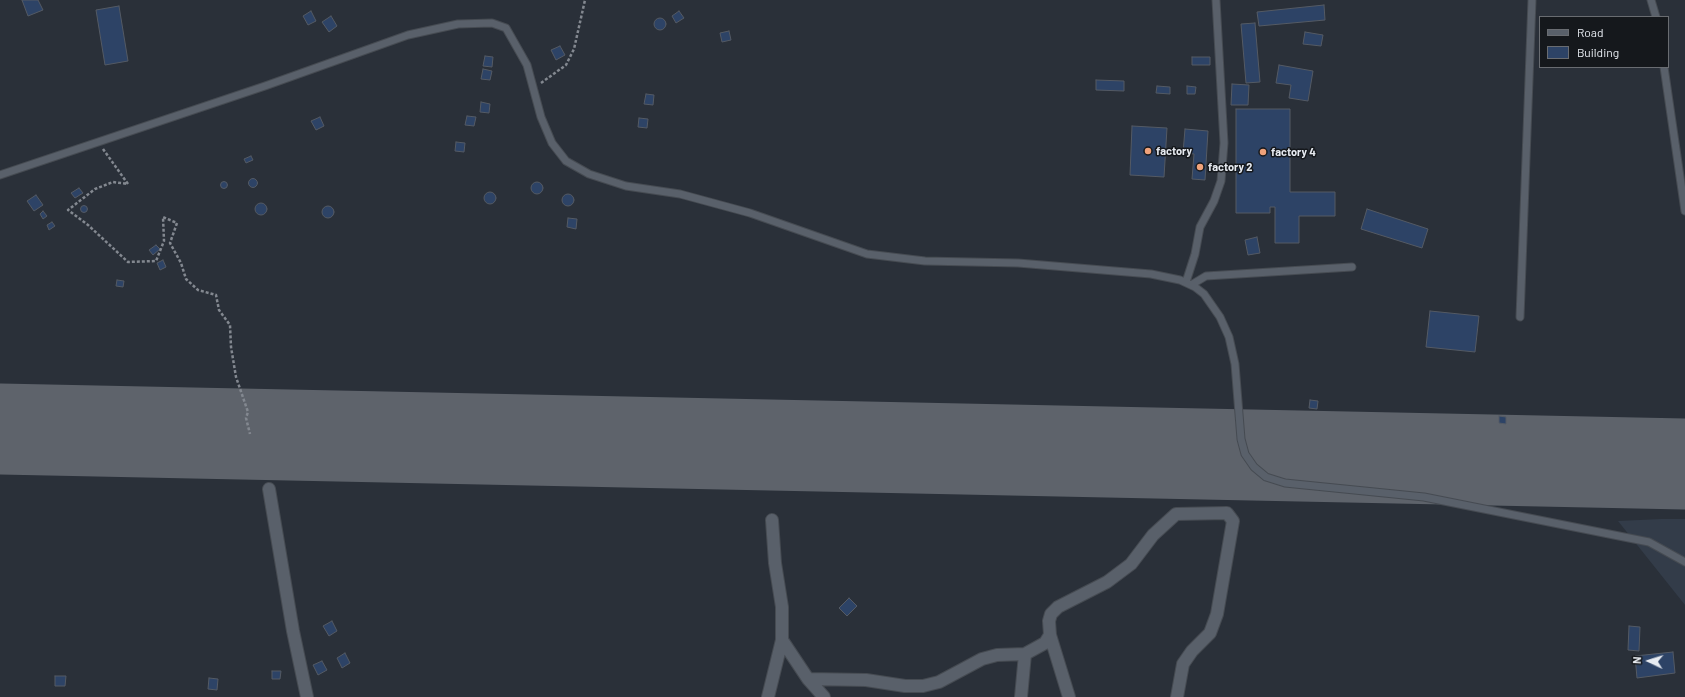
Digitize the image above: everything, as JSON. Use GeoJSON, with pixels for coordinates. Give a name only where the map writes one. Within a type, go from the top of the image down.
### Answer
{"type":"FeatureCollection","features":[{"type":"Feature","properties":{"kind":"street"},"geometry":{"type":"LineString","coordinates":[[269,489],[293,631],[307,697]]}},
{"type":"Feature","properties":{"kind":"street"},"geometry":{"type":"LineString","coordinates":[[1069,697],[1050,635],[1049,621],[1051,614],[1058,607],[1107,582],[1131,564],[1153,535],[1176,514],[1227,513],[1233,522],[1217,614],[1210,634],[1192,651],[1182,664],[1177,697]]}},
{"type":"Feature","properties":{"kind":"street"},"geometry":{"type":"LineString","coordinates":[[768,697],[782,640],[782,607],[775,563],[772,520]]}},
{"type":"Feature","properties":{"kind":"street"},"geometry":{"type":"LineString","coordinates":[[808,679],[866,680],[905,686],[923,686],[939,682],[982,659],[997,655],[1025,654],[1045,643],[1050,635]]}},
{"type":"Feature","properties":{"kind":"street"},"geometry":{"type":"LineString","coordinates":[[782,640],[808,679],[824,697]]}},
{"type":"Feature","properties":{"kind":"street"},"geometry":{"type":"LineString","coordinates":[[1021,697],[1025,654]]}},
{"type":"Feature","properties":{"kind":"lane"},"geometry":{"type":"LineString","coordinates":[[1188,284],[1200,227],[1214,201],[1221,181],[1224,143],[1216,0]]}},
{"type":"Feature","properties":{"kind":"lane"},"geometry":{"type":"LineString","coordinates":[[1520,317],[1532,0]]}},
{"type":"Feature","properties":{"kind":"lane"},"geometry":{"type":"LineString","coordinates":[[1651,0],[1656,16]]}},
{"type":"Feature","properties":{"kind":"lane"},"geometry":{"type":"LineString","coordinates":[[0,175],[99,143],[408,35],[458,24],[492,24],[506,28],[527,65],[541,117],[552,143],[566,161],[589,174],[626,186],[680,194],[750,213],[867,254],[925,261],[1018,263],[1151,274],[1180,280],[1204,294],[1220,317],[1229,337],[1235,364],[1241,439],[1245,454],[1254,467],[1266,477],[1285,483],[1424,497],[1649,542],[1685,562]]}},
{"type":"Feature","properties":{"kind":"lane"},"geometry":{"type":"LineString","coordinates":[[1664,68],[1685,211]]}},
{"type":"Feature","properties":{"kind":"lane"},"geometry":{"type":"LineString","coordinates":[[1188,284],[1206,276],[1352,267]]}},
{"type":"Feature","properties":{"kind":"path"},"geometry":{"type":"LineString","coordinates":[[533,89],[566,65],[574,50],[585,0]]}},
{"type":"Feature","properties":{"kind":"path"},"geometry":{"type":"LineString","coordinates":[[99,143],[128,184],[112,182],[95,189],[68,210],[88,225],[128,262],[156,261],[164,241],[163,218],[177,223],[170,243],[181,263],[186,279],[198,290],[216,295],[219,310],[230,325],[231,347],[236,377],[248,412],[246,418],[250,434]]}},
{"type":"Feature","properties":{"kind":"shaded area"},"geometry":{"type":"Polygon","coordinates":[[[1685,519],[1685,605],[1618,521],[1685,519]]]}},
{"type":"Feature","properties":{"kind":"building"},"geometry":{"type":"Polygon","coordinates":[[[22,0],[38,0],[43,10],[28,16],[22,0]]]}},
{"type":"Feature","properties":{"kind":"building"},"geometry":{"type":"Polygon","coordinates":[[[1324,5],[1325,20],[1259,26],[1257,12],[1324,5]]]}},
{"type":"Feature","properties":{"kind":"building"},"geometry":{"type":"Polygon","coordinates":[[[119,6],[128,61],[105,65],[96,10],[119,6]]]}},
{"type":"Feature","properties":{"kind":"building"},"geometry":{"type":"Polygon","coordinates":[[[311,11],[316,21],[308,25],[303,16],[311,11]]]}},
{"type":"Feature","properties":{"kind":"building"},"geometry":{"type":"Polygon","coordinates":[[[679,11],[684,18],[676,23],[672,16],[679,11]]]}},
{"type":"Feature","properties":{"kind":"building"},"geometry":{"type":"Polygon","coordinates":[[[331,16],[337,26],[329,32],[322,22],[331,16]]]}},
{"type":"Feature","properties":{"kind":"building"},"geometry":{"type":"Polygon","coordinates":[[[658,18],[662,18],[666,24],[662,30],[658,30],[654,26],[654,22],[658,18]]]}},
{"type":"Feature","properties":{"kind":"building"},"geometry":{"type":"Polygon","coordinates":[[[1255,23],[1260,82],[1246,83],[1241,24],[1255,23]]]}},
{"type":"Feature","properties":{"kind":"building"},"geometry":{"type":"Polygon","coordinates":[[[729,31],[731,40],[722,42],[720,33],[729,31]]]}},
{"type":"Feature","properties":{"kind":"building"},"geometry":{"type":"Polygon","coordinates":[[[1305,32],[1323,35],[1321,46],[1303,44],[1305,32]]]}},
{"type":"Feature","properties":{"kind":"building"},"geometry":{"type":"Polygon","coordinates":[[[560,46],[565,55],[556,60],[551,50],[560,46]]]}},
{"type":"Feature","properties":{"kind":"building"},"geometry":{"type":"Polygon","coordinates":[[[485,56],[493,57],[492,67],[483,66],[485,56]]]}},
{"type":"Feature","properties":{"kind":"building"},"geometry":{"type":"Polygon","coordinates":[[[1192,57],[1210,57],[1210,65],[1192,65],[1192,57]]]}},
{"type":"Feature","properties":{"kind":"building"},"geometry":{"type":"Polygon","coordinates":[[[1279,65],[1313,71],[1308,101],[1289,98],[1291,85],[1276,83],[1279,65]]]}},
{"type":"Feature","properties":{"kind":"building"},"geometry":{"type":"Polygon","coordinates":[[[483,69],[492,71],[490,80],[481,79],[483,69]]]}},
{"type":"Feature","properties":{"kind":"building"},"geometry":{"type":"Polygon","coordinates":[[[1096,80],[1124,81],[1124,91],[1096,90],[1096,80]]]}},
{"type":"Feature","properties":{"kind":"building"},"geometry":{"type":"Polygon","coordinates":[[[1232,84],[1249,85],[1248,105],[1231,105],[1232,84]]]}},
{"type":"Feature","properties":{"kind":"building"},"geometry":{"type":"Polygon","coordinates":[[[1157,86],[1170,87],[1170,94],[1156,93],[1157,86]]]}},
{"type":"Feature","properties":{"kind":"building"},"geometry":{"type":"Polygon","coordinates":[[[1187,86],[1196,87],[1195,94],[1187,94],[1187,86]]]}},
{"type":"Feature","properties":{"kind":"building"},"geometry":{"type":"Polygon","coordinates":[[[646,94],[654,95],[653,105],[644,104],[646,94]]]}},
{"type":"Feature","properties":{"kind":"building"},"geometry":{"type":"Polygon","coordinates":[[[481,102],[490,104],[489,113],[480,112],[481,102]]]}},
{"type":"Feature","properties":{"kind":"building","name":"factory 4"},"geometry":{"type":"Polygon","coordinates":[[[1236,109],[1290,109],[1290,192],[1335,192],[1335,216],[1299,216],[1299,243],[1275,243],[1275,207],[1270,207],[1270,213],[1236,213],[1236,109]]]}},
{"type":"Feature","properties":{"kind":"building"},"geometry":{"type":"Polygon","coordinates":[[[467,116],[476,117],[474,126],[465,125],[467,116]]]}},
{"type":"Feature","properties":{"kind":"building"},"geometry":{"type":"Polygon","coordinates":[[[320,117],[324,126],[316,130],[311,121],[320,117]]]}},
{"type":"Feature","properties":{"kind":"building"},"geometry":{"type":"Polygon","coordinates":[[[639,118],[648,119],[647,128],[638,127],[639,118]]]}},
{"type":"Feature","properties":{"kind":"building","name":"factory"},"geometry":{"type":"Polygon","coordinates":[[[1132,126],[1167,128],[1164,177],[1130,175],[1132,126]]]}},
{"type":"Feature","properties":{"kind":"building","name":"factory 2"},"geometry":{"type":"Polygon","coordinates":[[[1185,129],[1208,131],[1205,180],[1192,179],[1194,154],[1183,153],[1185,129]]]}},
{"type":"Feature","properties":{"kind":"building"},"geometry":{"type":"Polygon","coordinates":[[[456,142],[465,143],[464,152],[455,151],[456,142]]]}},
{"type":"Feature","properties":{"kind":"building"},"geometry":{"type":"Polygon","coordinates":[[[251,156],[253,160],[246,163],[244,159],[251,156]]]}},
{"type":"Feature","properties":{"kind":"building"},"geometry":{"type":"Polygon","coordinates":[[[251,179],[255,179],[257,183],[255,187],[251,187],[249,185],[249,181],[251,179]]]}},
{"type":"Feature","properties":{"kind":"building"},"geometry":{"type":"Polygon","coordinates":[[[224,182],[227,185],[224,188],[221,185],[224,182]]]}},
{"type":"Feature","properties":{"kind":"building"},"geometry":{"type":"Polygon","coordinates":[[[535,182],[539,182],[543,188],[539,194],[535,194],[531,190],[531,186],[535,182]]]}},
{"type":"Feature","properties":{"kind":"building"},"geometry":{"type":"Polygon","coordinates":[[[79,188],[83,193],[75,198],[71,193],[79,188]]]}},
{"type":"Feature","properties":{"kind":"building"},"geometry":{"type":"Polygon","coordinates":[[[488,192],[492,192],[496,198],[492,204],[488,204],[484,200],[484,196],[488,192]]]}},
{"type":"Feature","properties":{"kind":"building"},"geometry":{"type":"Polygon","coordinates":[[[566,194],[570,194],[574,200],[570,206],[566,206],[562,202],[562,198],[566,194]]]}},
{"type":"Feature","properties":{"kind":"building"},"geometry":{"type":"Polygon","coordinates":[[[36,195],[43,205],[34,211],[27,201],[36,195]]]}},
{"type":"Feature","properties":{"kind":"building"},"geometry":{"type":"Polygon","coordinates":[[[259,203],[263,203],[267,209],[263,215],[259,215],[255,211],[255,207],[259,203]]]}},
{"type":"Feature","properties":{"kind":"building"},"geometry":{"type":"Polygon","coordinates":[[[84,205],[87,206],[87,212],[84,213],[81,212],[80,209],[81,206],[84,205]]]}},
{"type":"Feature","properties":{"kind":"building"},"geometry":{"type":"Polygon","coordinates":[[[326,206],[330,206],[334,212],[330,218],[326,218],[322,214],[322,210],[326,206]]]}},
{"type":"Feature","properties":{"kind":"building"},"geometry":{"type":"Polygon","coordinates":[[[1367,209],[1428,229],[1422,248],[1361,229],[1367,209]]]}},
{"type":"Feature","properties":{"kind":"building"},"geometry":{"type":"Polygon","coordinates":[[[43,211],[47,216],[43,219],[40,214],[43,211]]]}},
{"type":"Feature","properties":{"kind":"building"},"geometry":{"type":"Polygon","coordinates":[[[568,218],[577,219],[576,229],[567,227],[568,218]]]}},
{"type":"Feature","properties":{"kind":"building"},"geometry":{"type":"Polygon","coordinates":[[[52,222],[55,226],[49,230],[47,225],[52,222]]]}},
{"type":"Feature","properties":{"kind":"building"},"geometry":{"type":"Polygon","coordinates":[[[1257,237],[1260,253],[1248,255],[1245,240],[1257,237]]]}},
{"type":"Feature","properties":{"kind":"building"},"geometry":{"type":"Polygon","coordinates":[[[156,245],[160,249],[153,255],[149,250],[156,245]]]}},
{"type":"Feature","properties":{"kind":"building"},"geometry":{"type":"Polygon","coordinates":[[[163,260],[166,267],[160,270],[157,263],[163,260]]]}},
{"type":"Feature","properties":{"kind":"building"},"geometry":{"type":"Polygon","coordinates":[[[117,280],[124,281],[123,287],[116,286],[117,280]]]}},
{"type":"Feature","properties":{"kind":"building"},"geometry":{"type":"Polygon","coordinates":[[[1430,311],[1479,316],[1475,352],[1426,347],[1430,311]]]}},
{"type":"Feature","properties":{"kind":"building"},"geometry":{"type":"Polygon","coordinates":[[[1310,400],[1318,401],[1317,409],[1309,408],[1310,400]]]}},
{"type":"Feature","properties":{"kind":"building"},"geometry":{"type":"Polygon","coordinates":[[[1499,416],[1506,417],[1506,424],[1499,423],[1499,416]]]}},
{"type":"Feature","properties":{"kind":"building"},"geometry":{"type":"Polygon","coordinates":[[[849,598],[857,606],[847,616],[839,608],[849,598]]]}},
{"type":"Feature","properties":{"kind":"building"},"geometry":{"type":"Polygon","coordinates":[[[332,621],[337,631],[329,636],[323,626],[332,621]]]}},
{"type":"Feature","properties":{"kind":"building"},"geometry":{"type":"Polygon","coordinates":[[[1629,626],[1640,627],[1639,651],[1628,650],[1629,626]]]}},
{"type":"Feature","properties":{"kind":"building"},"geometry":{"type":"Polygon","coordinates":[[[1673,652],[1675,673],[1637,678],[1635,656],[1673,652]]]}},
{"type":"Feature","properties":{"kind":"building"},"geometry":{"type":"Polygon","coordinates":[[[345,653],[350,663],[342,668],[337,658],[345,653]]]}},
{"type":"Feature","properties":{"kind":"building"},"geometry":{"type":"Polygon","coordinates":[[[322,661],[327,670],[318,675],[313,665],[322,661]]]}},
{"type":"Feature","properties":{"kind":"building"},"geometry":{"type":"Polygon","coordinates":[[[272,671],[281,671],[280,679],[272,679],[272,671]]]}},
{"type":"Feature","properties":{"kind":"building"},"geometry":{"type":"Polygon","coordinates":[[[55,676],[66,676],[65,686],[55,686],[55,676]]]}},
{"type":"Feature","properties":{"kind":"building"},"geometry":{"type":"Polygon","coordinates":[[[209,678],[218,679],[217,690],[208,689],[209,678]]]}},
{"type":"Feature","properties":{"kind":"runway"},"geometry":{"type":"LineString","coordinates":[[0,429],[1685,464]]}},
{"type":"Feature","properties":{"kind":"place","name":"factory"},"geometry":{"type":"Point","coordinates":[1148,151]}},
{"type":"Feature","properties":{"kind":"place","name":"factory 4"},"geometry":{"type":"Point","coordinates":[1263,152]}},
{"type":"Feature","properties":{"kind":"place","name":"factory 2"},"geometry":{"type":"Point","coordinates":[1200,167]}}]}
